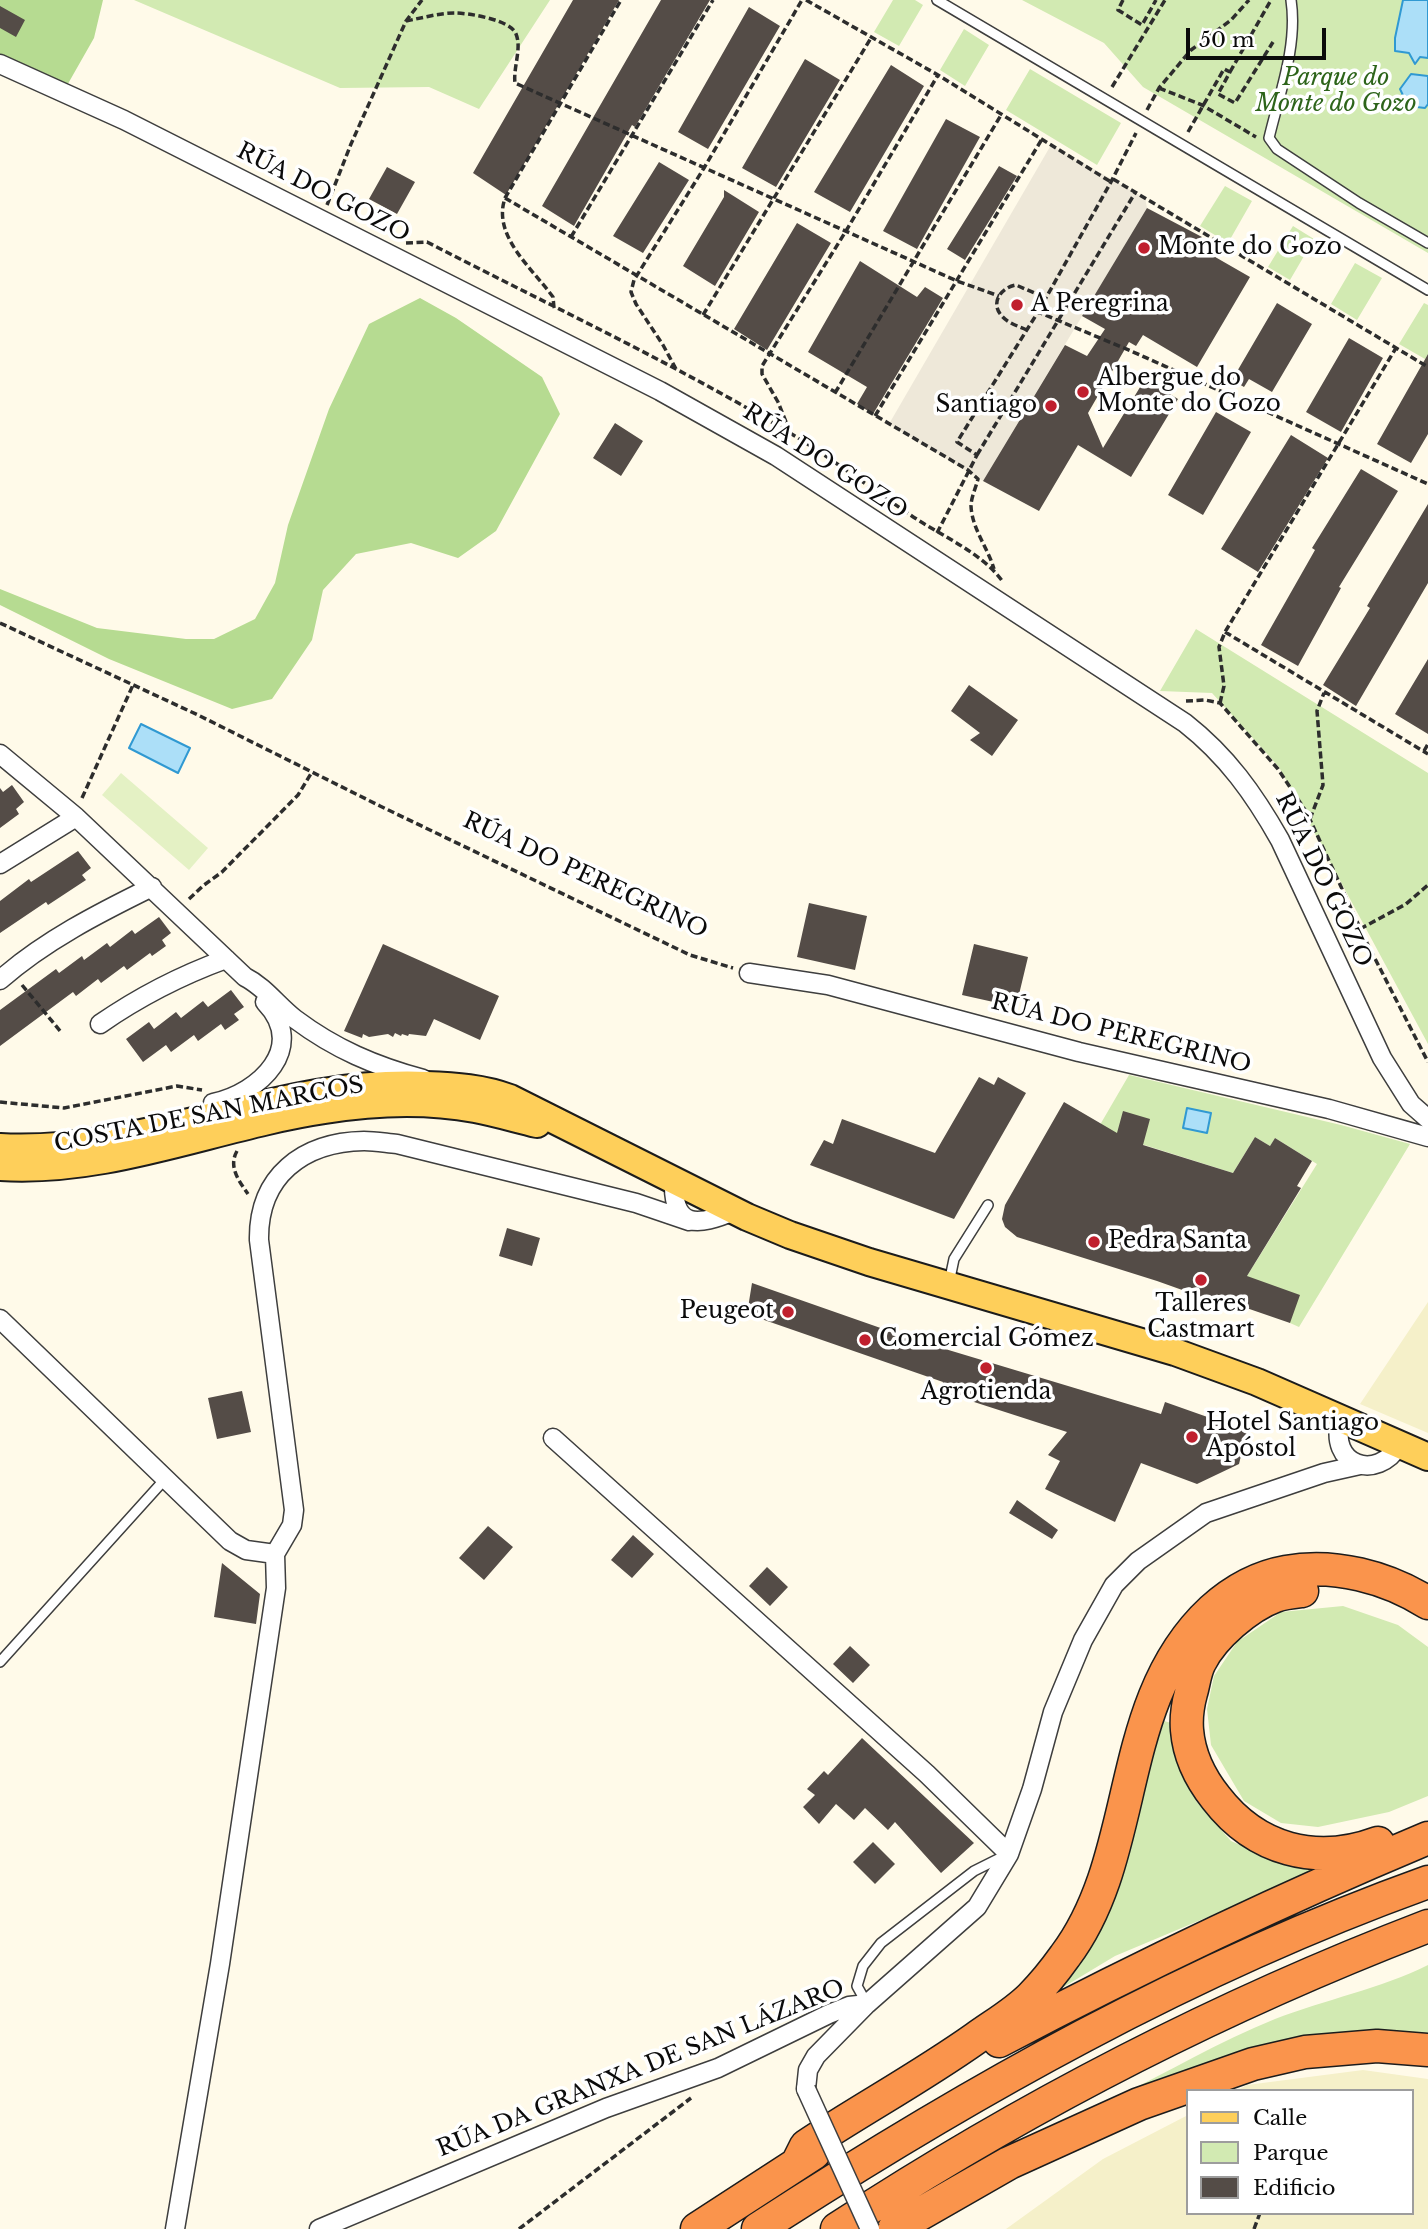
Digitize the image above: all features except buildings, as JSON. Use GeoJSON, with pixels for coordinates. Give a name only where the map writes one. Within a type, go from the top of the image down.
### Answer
{"type":"FeatureCollection","features":[{"type":"Feature","properties":{"kind":"highway"},"geometry":{"type":"LineString","coordinates":[[798,2162],[806,2146],[945,2060],[1031,1997],[1066,1955],[1090,1916],[1102,1885],[1143,1728],[1165,1670],[1199,1623],[1230,1594],[1273,1575],[1307,1568],[1346,1571],[1388,1584],[1428,1603]]}},
{"type":"Feature","properties":{"kind":"highway"},"geometry":{"type":"LineString","coordinates":[[1428,1624],[1384,1600],[1346,1589],[1313,1588],[1275,1596],[1239,1618],[1212,1642],[1199,1664],[1188,1704],[1187,1729],[1194,1761],[1204,1783],[1225,1810],[1245,1829],[1268,1843],[1296,1851],[1346,1852],[1373,1845],[1428,1824]]}},
{"type":"Feature","properties":{"kind":"highway"},"geometry":{"type":"LineString","coordinates":[[697,2229],[798,2162],[983,2050],[1079,1999],[1310,1887],[1428,1838]]}},
{"type":"Feature","properties":{"kind":"highway"},"geometry":{"type":"LineString","coordinates":[[758,2229],[1009,2076],[1136,2007],[1353,1909],[1428,1882]]}},
{"type":"Feature","properties":{"kind":"highway"},"geometry":{"type":"LineString","coordinates":[[837,2229],[951,2158],[1115,2067],[1242,2006],[1428,1926]]}},
{"type":"Feature","properties":{"kind":"highway"},"geometry":{"type":"LineString","coordinates":[[894,2229],[1009,2162],[1139,2104],[1253,2064],[1305,2052],[1377,2046],[1428,2050]]}},
{"type":"Feature","properties":{"kind":"main road","name":"COSTA DE SAN MARCOS"},"geometry":{"type":"LineString","coordinates":[[0,1147],[54,1146],[137,1133],[325,1090],[375,1084],[444,1086],[496,1093],[576,1133],[673,1189],[790,1235],[869,1262],[1175,1352],[1257,1382],[1428,1457]]}},
{"type":"Feature","properties":{"kind":"main road","name":"COSTA DE SAN MARCOS"},"geometry":{"type":"LineString","coordinates":[[0,1167],[44,1168],[92,1162],[296,1115],[377,1104],[473,1109],[576,1133]]}},
{"type":"Feature","properties":{"kind":"street","name":"RÚA DO GOZO"},"geometry":{"type":"LineString","coordinates":[[0,64],[124,120],[727,427],[1185,723],[1236,770],[1264,812],[1280,840],[1382,1058],[1411,1104],[1428,1119]]}},
{"type":"Feature","properties":{"kind":"street"},"geometry":{"type":"LineString","coordinates":[[0,754],[76,817],[226,959],[257,983],[293,1017],[343,1051],[374,1065],[444,1086]]}},
{"type":"Feature","properties":{"kind":"street"},"geometry":{"type":"LineString","coordinates":[[0,864],[76,817]]}},
{"type":"Feature","properties":{"kind":"street"},"geometry":{"type":"LineString","coordinates":[[3,977],[33,954],[85,922],[152,887]]}},
{"type":"Feature","properties":{"kind":"street"},"geometry":{"type":"LineString","coordinates":[[100,1024],[167,985],[226,959]]}},
{"type":"Feature","properties":{"kind":"street","name":"RÚA DO PEREGRINO"},"geometry":{"type":"LineString","coordinates":[[749,973],[828,985],[1079,1052],[1329,1109],[1428,1137]]}},
{"type":"Feature","properties":{"kind":"street"},"geometry":{"type":"LineString","coordinates":[[137,1133],[188,1109],[232,1099],[256,1085],[271,1069],[279,1052],[281,1028],[277,1017],[249,986],[246,977]]}},
{"type":"Feature","properties":{"kind":"street"},"geometry":{"type":"LineString","coordinates":[[176,2229],[220,1964],[270,1629],[276,1588],[275,1554],[292,1525],[294,1510],[259,1240],[261,1209],[272,1183],[289,1165],[326,1147],[365,1141],[397,1144],[636,1203],[689,1221],[709,1221],[734,1211]]}},
{"type":"Feature","properties":{"kind":"street"},"geometry":{"type":"LineString","coordinates":[[636,1203],[666,1202],[673,1189]]}},
{"type":"Feature","properties":{"kind":"street","name":"COSTA DE SAN MARCOS"},"geometry":{"type":"LineString","coordinates":[[673,1189],[679,1213],[689,1221]]}},
{"type":"Feature","properties":{"kind":"street"},"geometry":{"type":"LineString","coordinates":[[0,1319],[230,1541],[247,1550],[275,1554]]}},
{"type":"Feature","properties":{"kind":"street"},"geometry":{"type":"LineString","coordinates":[[1341,1419],[1337,1433],[1339,1448],[1346,1457],[1360,1465]]}},
{"type":"Feature","properties":{"kind":"street"},"geometry":{"type":"LineString","coordinates":[[553,1438],[928,1774],[1009,1854]]}},
{"type":"Feature","properties":{"kind":"street","name":"RÚA DA GRANXA DE SAN LÁZARO"},"geometry":{"type":"LineString","coordinates":[[319,2229],[606,2108],[718,2068],[829,2014],[849,2006],[867,2004],[977,1907],[1009,1854],[1032,1789],[1053,1712],[1083,1640],[1114,1585],[1138,1561],[1206,1513],[1324,1473],[1360,1465],[1373,1466],[1386,1460],[1400,1444]]}},
{"type":"Feature","properties":{"kind":"street"},"geometry":{"type":"LineString","coordinates":[[1324,1473],[1339,1448]]}},
{"type":"Feature","properties":{"kind":"street"},"geometry":{"type":"LineString","coordinates":[[867,2004],[816,2056],[808,2070],[806,2089],[870,2229]]}},
{"type":"Feature","properties":{"kind":"lane"},"geometry":{"type":"LineString","coordinates":[[937,0],[1428,290]]}},
{"type":"Feature","properties":{"kind":"lane"},"geometry":{"type":"LineString","coordinates":[[1291,0],[1293,14],[1290,45],[1269,138],[1277,149],[1359,203],[1428,243]]}},
{"type":"Feature","properties":{"kind":"lane"},"geometry":{"type":"LineString","coordinates":[[949,1285],[954,1259],[988,1205]]}},
{"type":"Feature","properties":{"kind":"lane"},"geometry":{"type":"LineString","coordinates":[[0,1662],[166,1478]]}},
{"type":"Feature","properties":{"kind":"lane"},"geometry":{"type":"LineString","coordinates":[[867,2004],[857,1986],[863,1965],[881,1943],[974,1871],[1009,1854]]}},
{"type":"Feature","properties":{"kind":"path"},"geometry":{"type":"LineString","coordinates":[[321,220],[405,21],[422,0]]}},
{"type":"Feature","properties":{"kind":"path"},"geometry":{"type":"LineString","coordinates":[[554,308],[553,297],[507,237],[501,211],[505,198],[621,0]]}},
{"type":"Feature","properties":{"kind":"path"},"geometry":{"type":"LineString","coordinates":[[572,237],[713,0]]}},
{"type":"Feature","properties":{"kind":"path"},"geometry":{"type":"LineString","coordinates":[[677,371],[631,292],[637,276],[804,0],[938,75],[1428,367]]}},
{"type":"Feature","properties":{"kind":"path"},"geometry":{"type":"LineString","coordinates":[[1124,0],[1118,10],[1142,25],[1157,0]]}},
{"type":"Feature","properties":{"kind":"path"},"geometry":{"type":"LineString","coordinates":[[1106,98],[1165,0]]}},
{"type":"Feature","properties":{"kind":"path"},"geometry":{"type":"LineString","coordinates":[[977,455],[957,442],[1046,298],[1112,181],[1159,88],[1191,50],[1231,20],[1249,0]]}},
{"type":"Feature","properties":{"kind":"path"},"geometry":{"type":"LineString","coordinates":[[1271,0],[1218,94],[1235,103],[1273,42]]}},
{"type":"Feature","properties":{"kind":"path"},"geometry":{"type":"LineString","coordinates":[[405,21],[456,13],[476,15],[511,26],[517,35],[513,73],[515,83],[957,281],[999,296]]}},
{"type":"Feature","properties":{"kind":"path"},"geometry":{"type":"LineString","coordinates":[[703,315],[872,37]]}},
{"type":"Feature","properties":{"kind":"path"},"geometry":{"type":"LineString","coordinates":[[1182,143],[1224,69],[1230,72]]}},
{"type":"Feature","properties":{"kind":"path"},"geometry":{"type":"LineString","coordinates":[[791,434],[778,402],[762,374],[762,366],[938,75]]}},
{"type":"Feature","properties":{"kind":"path"},"geometry":{"type":"LineString","coordinates":[[1159,88],[1202,105],[1256,137],[1269,138]]}},
{"type":"Feature","properties":{"kind":"path"},"geometry":{"type":"LineString","coordinates":[[835,393],[1002,115]]}},
{"type":"Feature","properties":{"kind":"path"},"geometry":{"type":"LineString","coordinates":[[875,416],[1042,139]]}},
{"type":"Feature","properties":{"kind":"path"},"geometry":{"type":"LineString","coordinates":[[937,533],[968,470],[1135,192]]}},
{"type":"Feature","properties":{"kind":"path"},"geometry":{"type":"LineString","coordinates":[[505,198],[968,470],[978,479],[971,505],[977,533],[991,557],[994,569]]}},
{"type":"Feature","properties":{"kind":"path"},"geometry":{"type":"LineString","coordinates":[[1027,330],[1002,317],[998,311],[999,296],[1009,286],[1016,285],[1024,286],[1046,298]]}},
{"type":"Feature","properties":{"kind":"path"},"geometry":{"type":"LineString","coordinates":[[1038,312],[1428,484]]}},
{"type":"Feature","properties":{"kind":"path"},"geometry":{"type":"LineString","coordinates":[[1220,703],[1224,686],[1219,647],[1225,632],[1396,348]]}},
{"type":"Feature","properties":{"kind":"path","name":"RÚA DO PEREGRINO"},"geometry":{"type":"LineString","coordinates":[[0,623],[690,955],[749,973]]}},
{"type":"Feature","properties":{"kind":"path"},"geometry":{"type":"LineString","coordinates":[[1225,632],[1426,752],[1428,744]]}},
{"type":"Feature","properties":{"kind":"path"},"geometry":{"type":"LineString","coordinates":[[82,800],[133,685]]}},
{"type":"Feature","properties":{"kind":"path"},"geometry":{"type":"LineString","coordinates":[[1310,819],[1324,785],[1317,711],[1324,692]]}},
{"type":"Feature","properties":{"kind":"path"},"geometry":{"type":"LineString","coordinates":[[189,899],[222,872],[298,795],[312,772]]}},
{"type":"Feature","properties":{"kind":"path"},"geometry":{"type":"LineString","coordinates":[[1360,929],[1406,904],[1428,885]]}},
{"type":"Feature","properties":{"kind":"path"},"geometry":{"type":"LineString","coordinates":[[3,977],[17,981],[27,990],[61,1032]]}},
{"type":"Feature","properties":{"kind":"path"},"geometry":{"type":"LineString","coordinates":[[0,1102],[64,1108],[177,1086],[204,1091]]}},
{"type":"Feature","properties":{"kind":"path"},"geometry":{"type":"LineString","coordinates":[[239,1148],[233,1159],[234,1173],[247,1194],[261,1209]]}},
{"type":"Feature","properties":{"kind":"path"},"geometry":{"type":"LineString","coordinates":[[519,2229],[692,2098]]}},
{"type":"Feature","properties":{"kind":"shaded area"},"geometry":{"type":"Polygon","coordinates":[[[1051,145],[1145,198],[1147,208],[983,481],[889,424],[1051,145]]]}},
{"type":"Feature","properties":{"kind":"shaded area"},"geometry":{"type":"Polygon","coordinates":[[[1428,1302],[1428,1433],[1360,1404],[1428,1302]]]}},
{"type":"Feature","properties":{"kind":"shaded area"},"geometry":{"type":"Polygon","coordinates":[[[1363,2070],[1428,2079],[1428,2229],[1006,2229],[1103,2159],[1186,2116],[1186,2215],[1414,2215],[1414,2089],[1240,2089],[1247,2085],[1363,2070]]]}},
{"type":"Feature","properties":{"kind":"green space"},"geometry":{"type":"Polygon","coordinates":[[[0,0],[103,0],[94,38],[65,89],[0,55],[0,0]]]}},
{"type":"Feature","properties":{"kind":"green space"},"geometry":{"type":"Polygon","coordinates":[[[134,0],[550,0],[479,109],[429,87],[340,88],[134,0]]]}},
{"type":"Feature","properties":{"kind":"green space"},"geometry":{"type":"Polygon","coordinates":[[[893,0],[915,0],[923,5],[899,46],[874,32],[893,0]]]}},
{"type":"Feature","properties":{"kind":"green space","name":"Parque do Monte do Gozo"},"geometry":{"type":"Polygon","coordinates":[[[1022,0],[1428,0],[1428,253],[1143,87],[1104,43],[1022,0]]]}},
{"type":"Feature","properties":{"kind":"green space"},"geometry":{"type":"Polygon","coordinates":[[[964,29],[989,45],[965,86],[940,70],[964,29]]]}},
{"type":"Feature","properties":{"kind":"green space"},"geometry":{"type":"Polygon","coordinates":[[[1030,69],[1121,123],[1097,165],[1006,110],[1030,69]]]}},
{"type":"Feature","properties":{"kind":"green space"},"geometry":{"type":"Polygon","coordinates":[[[1225,186],[1252,201],[1228,243],[1200,226],[1225,186]]]}},
{"type":"Feature","properties":{"kind":"green space"},"geometry":{"type":"Polygon","coordinates":[[[1293,226],[1314,239],[1290,280],[1268,267],[1293,226]]]}},
{"type":"Feature","properties":{"kind":"green space"},"geometry":{"type":"Polygon","coordinates":[[[1355,263],[1382,278],[1357,320],[1331,304],[1355,263]]]}},
{"type":"Feature","properties":{"kind":"green space"},"geometry":{"type":"Polygon","coordinates":[[[420,298],[456,318],[542,377],[560,414],[496,531],[458,558],[411,543],[356,554],[323,590],[312,640],[272,699],[232,709],[109,659],[0,605],[0,589],[97,628],[186,639],[214,639],[255,619],[275,583],[288,525],[329,409],[369,324],[420,298]]]}},
{"type":"Feature","properties":{"kind":"green space"},"geometry":{"type":"Polygon","coordinates":[[[1424,303],[1428,305],[1428,354],[1425,359],[1399,344],[1424,303]]]}},
{"type":"Feature","properties":{"kind":"green space"},"geometry":{"type":"Polygon","coordinates":[[[1196,629],[1428,773],[1428,1044],[1279,767],[1212,693],[1160,691],[1196,629]]]}},
{"type":"Feature","properties":{"kind":"green space"},"geometry":{"type":"Polygon","coordinates":[[[121,773],[208,848],[189,870],[102,795],[121,773]]]}},
{"type":"Feature","properties":{"kind":"green space"},"geometry":{"type":"Polygon","coordinates":[[[1129,1075],[1410,1144],[1299,1327],[1290,1323],[1247,1276],[1317,1164],[1275,1138],[1270,1146],[1255,1137],[1233,1173],[1097,1130],[1129,1075]]]}},
{"type":"Feature","properties":{"kind":"green space"},"geometry":{"type":"Polygon","coordinates":[[[1343,1606],[1398,1625],[1428,1647],[1428,1796],[1389,1812],[1318,1827],[1281,1823],[1244,1801],[1211,1745],[1207,1709],[1214,1676],[1237,1642],[1281,1612],[1343,1606]]]}},
{"type":"Feature","properties":{"kind":"green space"},"geometry":{"type":"Polygon","coordinates":[[[1164,1721],[1175,1724],[1178,1756],[1196,1801],[1231,1841],[1272,1859],[1317,1867],[1284,1885],[1115,1956],[1047,1997],[1086,1955],[1109,1901],[1128,1851],[1153,1752],[1164,1721]]]}},
{"type":"Feature","properties":{"kind":"green space"},"geometry":{"type":"Polygon","coordinates":[[[1428,1965],[1428,2038],[1401,2032],[1341,2034],[1243,2051],[1115,2098],[1255,2028],[1428,1965]]]}},
{"type":"Feature","properties":{"kind":"water"},"geometry":{"type":"Polygon","coordinates":[[[1403,0],[1428,0],[1428,58],[1420,57],[1415,64],[1409,53],[1395,51],[1403,0]]]}},
{"type":"Feature","properties":{"kind":"water"},"geometry":{"type":"Polygon","coordinates":[[[1411,74],[1428,76],[1428,104],[1425,108],[1408,106],[1400,89],[1411,74]]]}},
{"type":"Feature","properties":{"kind":"water"},"geometry":{"type":"Polygon","coordinates":[[[141,724],[190,748],[178,773],[129,748],[141,724]]]}},
{"type":"Feature","properties":{"kind":"water"},"geometry":{"type":"Polygon","coordinates":[[[1187,1108],[1211,1113],[1207,1133],[1183,1128],[1187,1108]]]}},
{"type":"Feature","properties":{"kind":"place","name":"Monte do Gozo"},"geometry":{"type":"Point","coordinates":[1144,248]}},
{"type":"Feature","properties":{"kind":"place","name":"A Peregrina"},"geometry":{"type":"Point","coordinates":[1017,305]}},
{"type":"Feature","properties":{"kind":"place","name":"Albergue do Monte do Gozo"},"geometry":{"type":"Point","coordinates":[1083,392]}},
{"type":"Feature","properties":{"kind":"place","name":"Santiago"},"geometry":{"type":"Point","coordinates":[1051,406]}},
{"type":"Feature","properties":{"kind":"place","name":"Pedra Santa"},"geometry":{"type":"Point","coordinates":[1094,1242]}},
{"type":"Feature","properties":{"kind":"place","name":"Talleres Castmart"},"geometry":{"type":"Point","coordinates":[1201,1280]}},
{"type":"Feature","properties":{"kind":"place","name":"Peugeot"},"geometry":{"type":"Point","coordinates":[788,1312]}},
{"type":"Feature","properties":{"kind":"place","name":"Comercial Gómez"},"geometry":{"type":"Point","coordinates":[865,1340]}},
{"type":"Feature","properties":{"kind":"place","name":"Agrotienda"},"geometry":{"type":"Point","coordinates":[986,1368]}},
{"type":"Feature","properties":{"kind":"place","name":"Hotel Santiago Apóstol"},"geometry":{"type":"Point","coordinates":[1192,1437]}}]}
